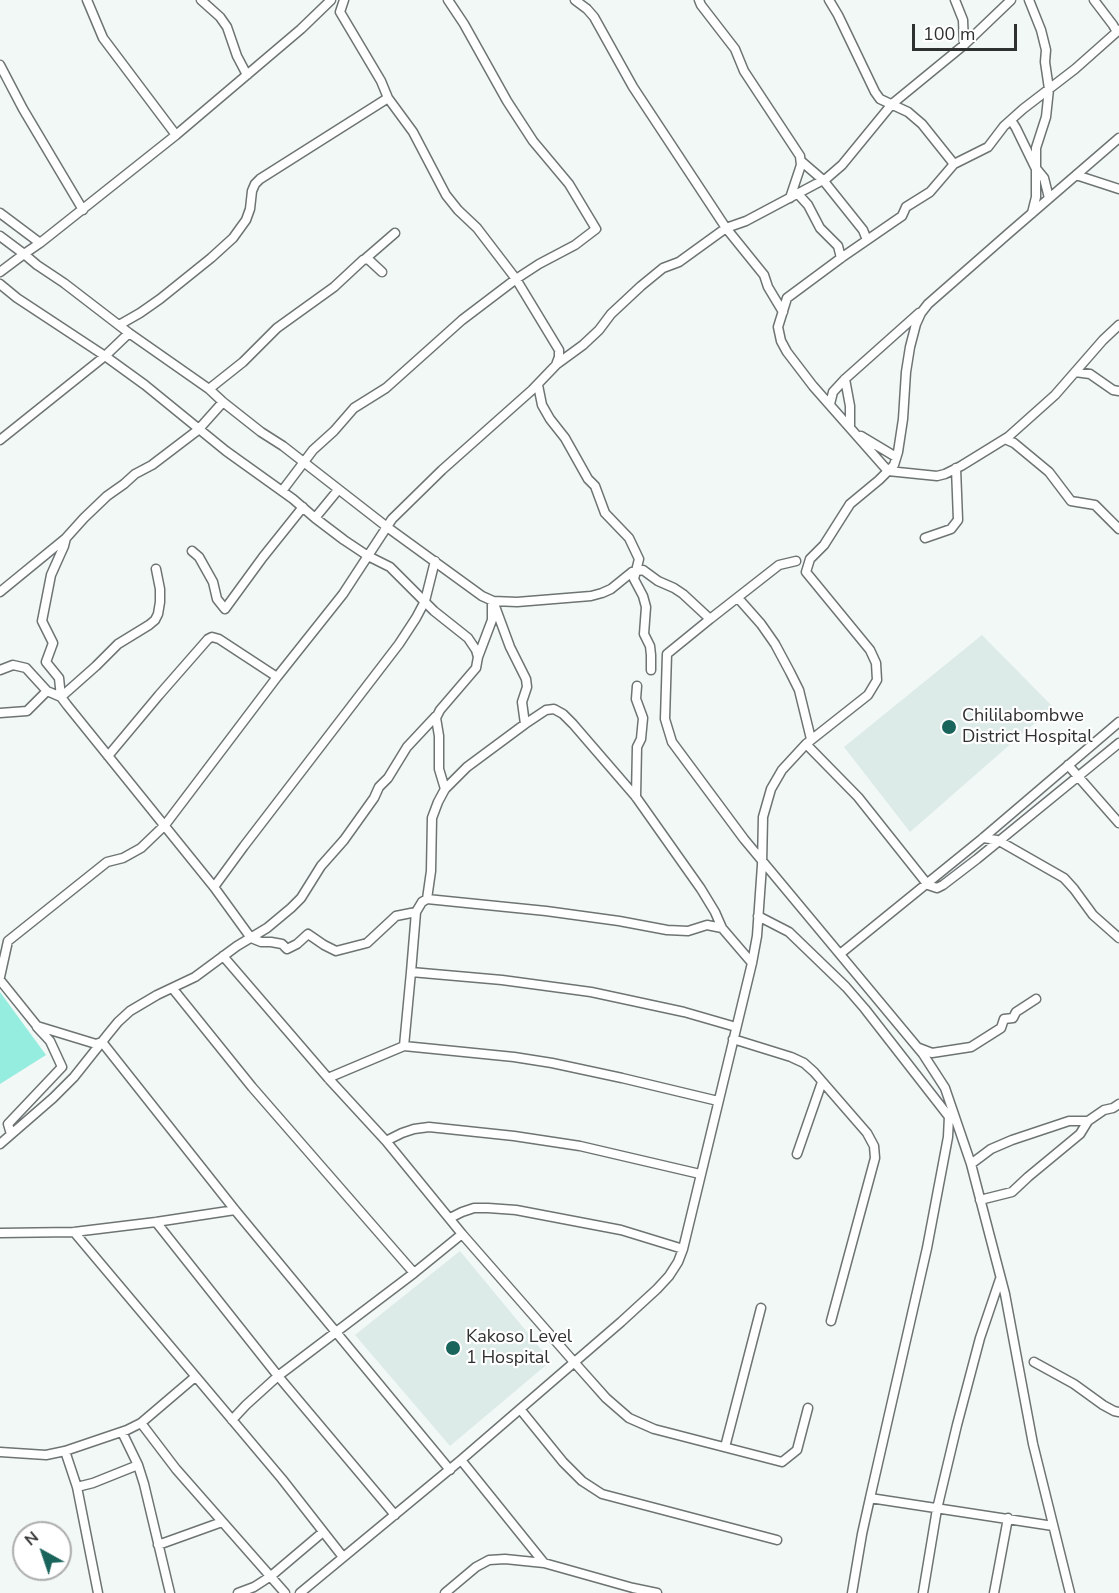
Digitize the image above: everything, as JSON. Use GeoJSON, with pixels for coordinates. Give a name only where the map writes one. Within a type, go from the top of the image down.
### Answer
{"type":"FeatureCollection","features":[{"type":"Feature","properties":{"kind":"street"},"geometry":{"type":"LineString","coordinates":[[87,0],[103,38],[176,135]]}},
{"type":"Feature","properties":{"kind":"street"},"geometry":{"type":"LineString","coordinates":[[201,0],[220,16],[227,27],[237,56],[247,75]]}},
{"type":"Feature","properties":{"kind":"street"},"geometry":{"type":"LineString","coordinates":[[344,0],[340,12],[381,81],[388,98],[413,132],[446,195],[477,228],[516,279],[559,350],[556,365]]}},
{"type":"Feature","properties":{"kind":"street"},"geometry":{"type":"LineString","coordinates":[[282,491],[303,462],[354,408],[386,388],[462,320],[516,279],[575,245],[596,229],[569,184],[533,141],[507,101],[448,0]]}},
{"type":"Feature","properties":{"kind":"street"},"geometry":{"type":"LineString","coordinates":[[575,0],[594,17],[633,87],[726,228],[764,275],[783,312]]}},
{"type":"Feature","properties":{"kind":"street"},"geometry":{"type":"LineString","coordinates":[[699,0],[735,49],[744,71],[800,156],[801,165],[790,198]]}},
{"type":"Feature","properties":{"kind":"street"},"geometry":{"type":"LineString","coordinates":[[829,0],[880,99],[908,112],[922,124],[954,164]]}},
{"type":"Feature","properties":{"kind":"street"},"geometry":{"type":"LineString","coordinates":[[955,0],[963,20],[964,45]]}},
{"type":"Feature","properties":{"kind":"street"},"geometry":{"type":"LineString","coordinates":[[11,1134],[8,1124],[62,1067],[51,1041],[36,1026],[0,978],[8,941],[107,862],[123,858],[141,848],[165,825],[343,594],[392,519],[442,470],[538,385],[556,365],[583,345],[599,330],[611,314],[663,268],[679,262],[726,228],[746,221],[823,180],[842,165],[892,104],[964,45],[1011,0]]}},
{"type":"Feature","properties":{"kind":"street"},"geometry":{"type":"LineString","coordinates":[[1029,0],[1046,50],[1048,89],[1046,117],[1036,148],[1036,198],[1032,213]]}},
{"type":"Feature","properties":{"kind":"street"},"geometry":{"type":"LineString","coordinates":[[1094,0],[1118,31],[1004,126],[988,147],[954,164],[930,192],[906,207],[902,216],[787,298],[778,327],[781,341],[787,352],[840,418],[888,471],[937,476],[945,474],[1005,439],[1055,395],[1119,325]]}},
{"type":"Feature","properties":{"kind":"street"},"geometry":{"type":"LineString","coordinates":[[0,272],[83,210],[176,135],[301,29],[329,1]]}},
{"type":"Feature","properties":{"kind":"street"},"geometry":{"type":"LineString","coordinates":[[0,65],[23,109],[83,210]]}},
{"type":"Feature","properties":{"kind":"street"},"geometry":{"type":"LineString","coordinates":[[119,325],[160,299],[233,238],[246,220],[252,191],[260,179],[388,98]]}},
{"type":"Feature","properties":{"kind":"street"},"geometry":{"type":"LineString","coordinates":[[1011,120],[1036,169],[1044,178],[1049,198]]}},
{"type":"Feature","properties":{"kind":"street"},"geometry":{"type":"LineString","coordinates":[[830,404],[833,392],[845,379],[1119,138]]}},
{"type":"Feature","properties":{"kind":"street"},"geometry":{"type":"LineString","coordinates":[[801,161],[823,180],[863,230],[867,240]]}},
{"type":"Feature","properties":{"kind":"street"},"geometry":{"type":"LineString","coordinates":[[1076,175],[1119,189]]}},
{"type":"Feature","properties":{"kind":"street"},"geometry":{"type":"LineString","coordinates":[[798,194],[808,205],[820,228],[838,246],[841,258]]}},
{"type":"Feature","properties":{"kind":"street"},"geometry":{"type":"LineString","coordinates":[[0,213],[40,243]]}},
{"type":"Feature","properties":{"kind":"street"},"geometry":{"type":"LineString","coordinates":[[209,389],[243,362],[278,328],[334,287],[395,233]]}},
{"type":"Feature","properties":{"kind":"street"},"geometry":{"type":"LineString","coordinates":[[0,236],[129,333],[209,389],[338,490],[482,596],[493,601],[517,602],[591,596],[610,589],[632,572],[637,571],[646,572],[658,581],[674,588],[710,619]]}},
{"type":"Feature","properties":{"kind":"street"},"geometry":{"type":"LineString","coordinates":[[365,259],[369,259],[382,272]]}},
{"type":"Feature","properties":{"kind":"street"},"geometry":{"type":"LineString","coordinates":[[0,284],[145,385],[198,430],[315,518],[368,556],[390,567],[434,611],[468,638],[478,657]]}},
{"type":"Feature","properties":{"kind":"street"},"geometry":{"type":"LineString","coordinates":[[300,1593],[450,1470],[657,1290],[678,1262],[752,963],[758,915],[764,817],[771,789],[782,770],[808,742],[868,695],[877,680],[876,663],[870,650],[806,572],[810,559],[825,545],[850,504],[894,465],[903,419],[910,347],[916,324],[928,304]]}},
{"type":"Feature","properties":{"kind":"street"},"geometry":{"type":"LineString","coordinates":[[0,440],[105,356],[129,333]]}},
{"type":"Feature","properties":{"kind":"street"},"geometry":{"type":"LineString","coordinates":[[1075,372],[1090,374],[1113,390],[1119,391]]}},
{"type":"Feature","properties":{"kind":"street"},"geometry":{"type":"LineString","coordinates":[[845,379],[851,429]]}},
{"type":"Feature","properties":{"kind":"street"},"geometry":{"type":"LineString","coordinates":[[538,385],[546,412],[565,438],[588,479],[595,486],[605,513],[629,538],[639,559],[634,579],[646,607],[644,634],[650,646],[651,670]]}},
{"type":"Feature","properties":{"kind":"street"},"geometry":{"type":"LineString","coordinates":[[0,592],[66,538],[107,496],[198,430],[223,402]]}},
{"type":"Feature","properties":{"kind":"street"},"geometry":{"type":"LineString","coordinates":[[851,429],[896,458]]}},
{"type":"Feature","properties":{"kind":"street"},"geometry":{"type":"LineString","coordinates":[[1005,439],[1014,443],[1049,472],[1071,501],[1095,505],[1119,529]]}},
{"type":"Feature","properties":{"kind":"street"},"geometry":{"type":"LineString","coordinates":[[925,538],[951,529],[958,519],[956,468]]}},
{"type":"Feature","properties":{"kind":"street"},"geometry":{"type":"LineString","coordinates":[[315,518],[338,490]]}},
{"type":"Feature","properties":{"kind":"street"},"geometry":{"type":"LineString","coordinates":[[192,551],[199,557],[213,582],[217,599],[225,609],[303,507]]}},
{"type":"Feature","properties":{"kind":"street"},"geometry":{"type":"LineString","coordinates":[[61,697],[59,678],[46,662],[53,643],[42,621],[51,575],[66,538]]}},
{"type":"Feature","properties":{"kind":"street"},"geometry":{"type":"LineString","coordinates":[[214,887],[264,818],[399,644],[425,601],[435,561]]}},
{"type":"Feature","properties":{"kind":"street"},"geometry":{"type":"LineString","coordinates":[[796,561],[779,565],[667,654],[666,719],[672,742],[762,861],[917,1047],[945,1088],[971,1164],[1001,1278],[1033,1444],[1070,1593]]}},
{"type":"Feature","properties":{"kind":"street"},"geometry":{"type":"LineString","coordinates":[[61,697],[118,644],[150,626],[155,620],[159,614],[160,602],[156,569]]}},
{"type":"Feature","properties":{"kind":"street"},"geometry":{"type":"LineString","coordinates":[[738,598],[775,644],[799,690],[808,742],[858,797],[928,885],[937,888],[943,885],[1119,743]]}},
{"type":"Feature","properties":{"kind":"street"},"geometry":{"type":"LineString","coordinates":[[0,1144],[74,1077],[118,1022],[130,1011],[195,977],[282,917],[301,898],[314,876],[344,840],[374,798],[407,747],[476,668],[492,620],[493,601]]}},
{"type":"Feature","properties":{"kind":"street"},"geometry":{"type":"LineString","coordinates":[[493,601],[510,647],[526,679],[527,687],[522,702],[525,724]]}},
{"type":"Feature","properties":{"kind":"street"},"geometry":{"type":"LineString","coordinates":[[108,756],[166,686],[212,637],[219,639],[277,677]]}},
{"type":"Feature","properties":{"kind":"street"},"geometry":{"type":"LineString","coordinates":[[0,670],[13,665],[26,668],[47,691],[61,697],[214,887],[251,938],[261,942],[282,944],[287,949],[297,945],[308,934],[336,951],[367,943],[396,916],[416,912]]}},
{"type":"Feature","properties":{"kind":"street"},"geometry":{"type":"LineString","coordinates":[[636,797],[637,747],[641,739],[643,717],[636,699],[637,686]]}},
{"type":"Feature","properties":{"kind":"street"},"geometry":{"type":"LineString","coordinates":[[0,713],[27,711],[47,691]]}},
{"type":"Feature","properties":{"kind":"street"},"geometry":{"type":"LineString","coordinates":[[404,1046],[416,912],[427,898],[431,871],[432,818],[438,802],[445,789],[466,767],[546,710],[554,710],[563,714],[636,797],[701,889],[722,928],[752,963]]}},
{"type":"Feature","properties":{"kind":"street"},"geometry":{"type":"LineString","coordinates":[[437,715],[435,721],[439,743],[438,761],[445,789]]}},
{"type":"Feature","properties":{"kind":"street"},"geometry":{"type":"LineString","coordinates":[[840,954],[983,838],[1119,722]]}},
{"type":"Feature","properties":{"kind":"street"},"geometry":{"type":"LineString","coordinates":[[1068,765],[1119,823]]}},
{"type":"Feature","properties":{"kind":"street"},"geometry":{"type":"LineString","coordinates":[[983,838],[999,841],[1064,878],[1093,915],[1119,939]]}},
{"type":"Feature","properties":{"kind":"street"},"geometry":{"type":"LineString","coordinates":[[427,898],[619,921],[667,930],[688,931],[707,925],[722,928]]}},
{"type":"Feature","properties":{"kind":"street"},"geometry":{"type":"LineString","coordinates":[[758,915],[789,932],[846,987],[960,1131]]}},
{"type":"Feature","properties":{"kind":"street"},"geometry":{"type":"LineString","coordinates":[[223,956],[574,1362],[606,1398],[629,1418],[654,1429],[782,1462],[796,1450],[808,1408]]}},
{"type":"Feature","properties":{"kind":"street"},"geometry":{"type":"LineString","coordinates":[[411,972],[502,980],[591,992],[684,1012],[736,1027]]}},
{"type":"Feature","properties":{"kind":"street"},"geometry":{"type":"LineString","coordinates":[[173,989],[252,1087],[414,1273]]}},
{"type":"Feature","properties":{"kind":"street"},"geometry":{"type":"LineString","coordinates":[[917,1047],[932,1053],[970,1047],[1001,1028],[1004,1019],[1013,1018],[1016,1011],[1036,999]]}},
{"type":"Feature","properties":{"kind":"street"},"geometry":{"type":"LineString","coordinates":[[36,1026],[96,1044],[102,1042]]}},
{"type":"Feature","properties":{"kind":"street"},"geometry":{"type":"LineString","coordinates":[[733,1039],[804,1063],[867,1133],[874,1146],[875,1158],[831,1321]]}},
{"type":"Feature","properties":{"kind":"street"},"geometry":{"type":"LineString","coordinates":[[102,1042],[235,1210],[450,1470]]}},
{"type":"Feature","properties":{"kind":"street"},"geometry":{"type":"LineString","coordinates":[[328,1078],[404,1046],[552,1063],[718,1101]]}},
{"type":"Feature","properties":{"kind":"street"},"geometry":{"type":"LineString","coordinates":[[797,1154],[822,1082]]}},
{"type":"Feature","properties":{"kind":"street"},"geometry":{"type":"LineString","coordinates":[[980,1200],[1012,1192],[1080,1134],[1088,1121],[1104,1110],[1119,1104]]}},
{"type":"Feature","properties":{"kind":"street"},"geometry":{"type":"LineString","coordinates":[[852,1593],[864,1523],[927,1248],[948,1137],[949,1116]]}},
{"type":"Feature","properties":{"kind":"street"},"geometry":{"type":"LineString","coordinates":[[971,1164],[991,1149],[1011,1140],[1070,1121],[1088,1121]]}},
{"type":"Feature","properties":{"kind":"street"},"geometry":{"type":"LineString","coordinates":[[386,1142],[414,1129],[440,1128],[580,1146],[700,1174]]}},
{"type":"Feature","properties":{"kind":"street"},"geometry":{"type":"LineString","coordinates":[[450,1218],[474,1208],[516,1210],[621,1230],[682,1249]]}},
{"type":"Feature","properties":{"kind":"street"},"geometry":{"type":"LineString","coordinates":[[0,1233],[74,1232],[235,1210]]}},
{"type":"Feature","properties":{"kind":"street"},"geometry":{"type":"LineString","coordinates":[[156,1222],[278,1376],[395,1515]]}},
{"type":"Feature","properties":{"kind":"street"},"geometry":{"type":"LineString","coordinates":[[74,1232],[282,1479],[343,1557]]}},
{"type":"Feature","properties":{"kind":"street"},"geometry":{"type":"LineString","coordinates":[[232,1420],[278,1376],[462,1234]]}},
{"type":"Feature","properties":{"kind":"street"},"geometry":{"type":"LineString","coordinates":[[922,1593],[937,1509],[957,1425],[980,1338],[1001,1278]]}},
{"type":"Feature","properties":{"kind":"street"},"geometry":{"type":"LineString","coordinates":[[725,1447],[760,1308]]}},
{"type":"Feature","properties":{"kind":"street"},"geometry":{"type":"LineString","coordinates":[[1034,1362],[1074,1384],[1114,1412],[1119,1412]]}},
{"type":"Feature","properties":{"kind":"street"},"geometry":{"type":"LineString","coordinates":[[0,1452],[36,1455],[65,1451],[122,1432],[141,1423],[195,1377]]}},
{"type":"Feature","properties":{"kind":"street"},"geometry":{"type":"LineString","coordinates":[[520,1409],[563,1462],[582,1481],[602,1494],[777,1540]]}},
{"type":"Feature","properties":{"kind":"street"},"geometry":{"type":"LineString","coordinates":[[141,1423],[171,1462],[285,1593]]}},
{"type":"Feature","properties":{"kind":"street"},"geometry":{"type":"LineString","coordinates":[[122,1432],[138,1465],[144,1484],[171,1593]]}},
{"type":"Feature","properties":{"kind":"street"},"geometry":{"type":"LineString","coordinates":[[65,1451],[77,1487],[98,1593]]}},
{"type":"Feature","properties":{"kind":"street"},"geometry":{"type":"LineString","coordinates":[[461,1460],[544,1563]]}},
{"type":"Feature","properties":{"kind":"street"},"geometry":{"type":"LineString","coordinates":[[77,1487],[138,1465]]}},
{"type":"Feature","properties":{"kind":"street"},"geometry":{"type":"LineString","coordinates":[[870,1498],[1053,1526]]}},
{"type":"Feature","properties":{"kind":"street"},"geometry":{"type":"LineString","coordinates":[[994,1593],[1008,1518]]}},
{"type":"Feature","properties":{"kind":"street"},"geometry":{"type":"LineString","coordinates":[[158,1545],[222,1522]]}},
{"type":"Feature","properties":{"kind":"street"},"geometry":{"type":"LineString","coordinates":[[238,1593],[254,1587],[271,1576],[323,1532]]}},
{"type":"Feature","properties":{"kind":"street"},"geometry":{"type":"LineString","coordinates":[[445,1593],[476,1567],[489,1560],[505,1558],[544,1563],[632,1591],[657,1593]]}},
{"type":"Feature","properties":{"kind":"shaded area","name":"Chililabombwe District Hospital"},"geometry":{"type":"Polygon","coordinates":[[[982,635],[1053,707],[910,832],[844,747],[982,635]]]}},
{"type":"Feature","properties":{"kind":"shaded area","name":"Kakoso Level 1 Hospital"},"geometry":{"type":"Polygon","coordinates":[[[460,1251],[551,1361],[450,1446],[355,1335],[460,1251]]]}},
{"type":"Feature","properties":{"kind":"green space"},"geometry":{"type":"Polygon","coordinates":[[[0,992],[46,1055],[0,1084],[0,992]]]}},
{"type":"Feature","properties":{"kind":"place","name":"Chililabombwe District Hospital"},"geometry":{"type":"Point","coordinates":[949,727]}},
{"type":"Feature","properties":{"kind":"place","name":"Kakoso Level 1 Hospital"},"geometry":{"type":"Point","coordinates":[453,1348]}}]}
